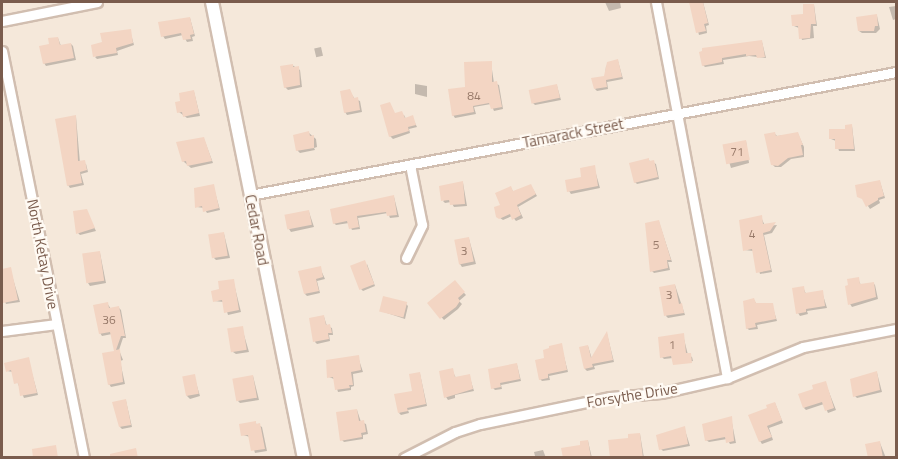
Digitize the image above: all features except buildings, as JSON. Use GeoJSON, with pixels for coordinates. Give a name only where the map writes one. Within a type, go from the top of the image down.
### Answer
{"type":"FeatureCollection","features":[{"type":"Feature","properties":{"kind":"street"},"geometry":{"type":"LineString","coordinates":[[2,21],[97,2]]}},
{"type":"Feature","properties":{"kind":"street","name":"Cedar Road"},"geometry":{"type":"LineString","coordinates":[[212,2],[304,458]]}},
{"type":"Feature","properties":{"kind":"street"},"geometry":{"type":"LineString","coordinates":[[656,2],[727,378]]}},
{"type":"Feature","properties":{"kind":"street","name":"North Ketay Drive"},"geometry":{"type":"LineString","coordinates":[[2,51],[84,458]]}},
{"type":"Feature","properties":{"kind":"street","name":"Tamarack Street"},"geometry":{"type":"LineString","coordinates":[[250,195],[897,72]]}},
{"type":"Feature","properties":{"kind":"street"},"geometry":{"type":"LineString","coordinates":[[405,258],[422,225],[410,165]]}},
{"type":"Feature","properties":{"kind":"street"},"geometry":{"type":"LineString","coordinates":[[2,331],[57,324]]}},
{"type":"Feature","properties":{"kind":"street","name":"Forsythe Drive"},"geometry":{"type":"LineString","coordinates":[[404,458],[454,432],[480,424],[610,397],[661,393],[727,378],[803,347],[897,328]]}},
{"type":"Feature","properties":{"kind":"shaded area"},"geometry":{"type":"Polygon","coordinates":[[[2,2],[896,2],[896,457],[2,457],[2,2]]]}}]}
